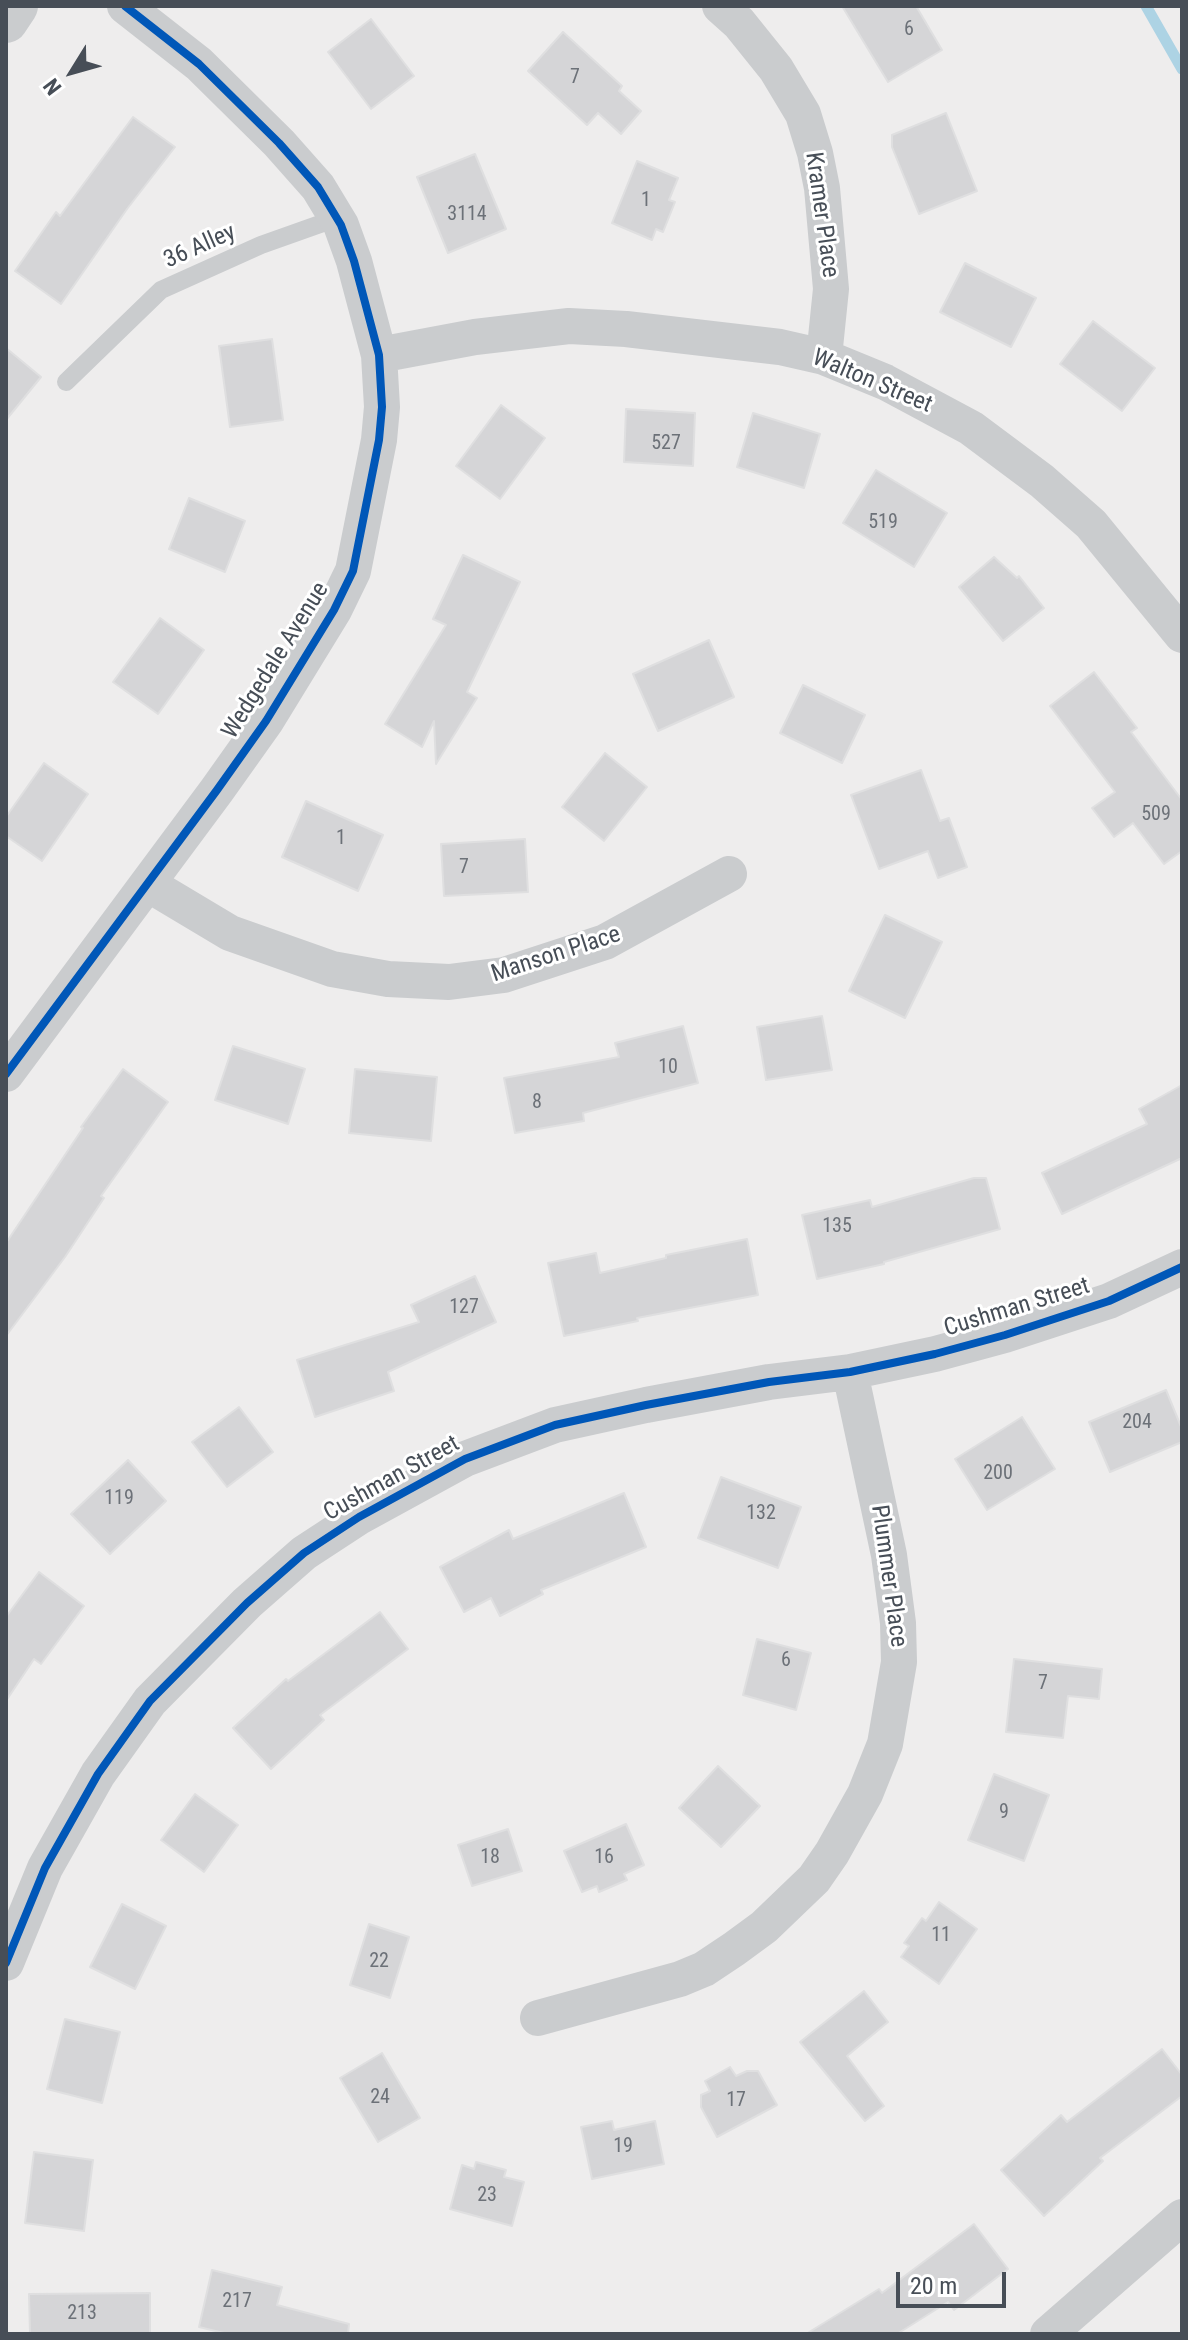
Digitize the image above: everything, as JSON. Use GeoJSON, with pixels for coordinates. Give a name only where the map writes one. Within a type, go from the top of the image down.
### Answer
{"type":"FeatureCollection","features":[{"type":"Feature","properties":{"kind":"street"},"geometry":{"type":"LineString","coordinates":[[6,21],[16,6]]}},
{"type":"Feature","properties":{"kind":"street","name":"Wedgedale Avenue"},"geometry":{"type":"LineString","coordinates":[[6,1074],[266,721],[334,610],[353,571],[379,440],[382,407],[379,355],[354,261],[337,218],[318,187],[279,143],[199,64],[125,6]]}},
{"type":"Feature","properties":{"kind":"street","name":"Kramer Place"},"geometry":{"type":"LineString","coordinates":[[720,6],[739,23],[776,69],[803,114],[815,153],[822,188],[831,289],[824,357]]}},
{"type":"Feature","properties":{"kind":"street","name":"Walton Street"},"geometry":{"type":"LineString","coordinates":[[379,355],[475,337],[569,326],[626,329],[780,347],[824,357],[885,382],[971,428],[1042,481],[1091,524],[1182,635]]}},
{"type":"Feature","properties":{"kind":"street","name":"Manson Place"},"geometry":{"type":"LineString","coordinates":[[148,884],[230,933],[332,969],[388,979],[449,982],[504,975],[605,942],[729,874]]}},
{"type":"Feature","properties":{"kind":"street","name":"Cushman Street"},"geometry":{"type":"LineString","coordinates":[[6,1963],[45,1868],[98,1774],[150,1701],[210,1638],[304,1553],[359,1517],[465,1459],[555,1425],[708,1393],[850,1372],[935,1354],[1109,1301],[1182,1267]]}},
{"type":"Feature","properties":{"kind":"street","name":"Plummer Place"},"geometry":{"type":"LineString","coordinates":[[538,2018],[680,1979],[704,1969],[734,1949],[764,1927],[814,1879],[865,1794],[885,1744],[899,1662],[898,1623],[889,1555],[850,1372]]}},
{"type":"Feature","properties":{"kind":"street"},"geometry":{"type":"LineString","coordinates":[[1048,2334],[1182,2217]]}},
{"type":"Feature","properties":{"kind":"lane","name":"36 Alley"},"geometry":{"type":"LineString","coordinates":[[66,382],[161,290],[261,245],[337,218]]}},
{"type":"Feature","properties":{"kind":"building"},"geometry":{"type":"Polygon","coordinates":[[[842,6],[916,6],[942,50],[888,82],[842,6]]]}},
{"type":"Feature","properties":{"kind":"building"},"geometry":{"type":"Polygon","coordinates":[[[371,19],[414,76],[371,109],[328,52],[371,19]]]}},
{"type":"Feature","properties":{"kind":"building"},"geometry":{"type":"Polygon","coordinates":[[[563,32],[622,86],[619,91],[641,111],[621,134],[598,113],[587,125],[528,71],[563,32]]]}},
{"type":"Feature","properties":{"kind":"building"},"geometry":{"type":"Polygon","coordinates":[[[946,113],[977,191],[919,214],[892,147],[892,135],[946,113]]]}},
{"type":"Feature","properties":{"kind":"building"},"geometry":{"type":"Polygon","coordinates":[[[133,117],[175,147],[127,209],[61,304],[15,271],[56,212],[60,216],[133,117]]]}},
{"type":"Feature","properties":{"kind":"building"},"geometry":{"type":"Polygon","coordinates":[[[475,154],[506,229],[448,253],[417,177],[475,154]]]}},
{"type":"Feature","properties":{"kind":"building"},"geometry":{"type":"Polygon","coordinates":[[[637,161],[678,178],[669,200],[675,202],[663,232],[656,229],[652,240],[612,223],[637,161]]]}},
{"type":"Feature","properties":{"kind":"building"},"geometry":{"type":"Polygon","coordinates":[[[965,263],[1036,298],[1011,347],[940,312],[965,263]]]}},
{"type":"Feature","properties":{"kind":"building"},"geometry":{"type":"Polygon","coordinates":[[[1093,321],[1155,368],[1122,411],[1060,364],[1093,321]]]}},
{"type":"Feature","properties":{"kind":"building"},"geometry":{"type":"Polygon","coordinates":[[[272,339],[283,420],[230,427],[219,346],[272,339]]]}},
{"type":"Feature","properties":{"kind":"building"},"geometry":{"type":"Polygon","coordinates":[[[6,348],[41,377],[6,420],[6,348]]]}},
{"type":"Feature","properties":{"kind":"building"},"geometry":{"type":"Polygon","coordinates":[[[501,405],[545,438],[500,499],[456,466],[501,405]]]}},
{"type":"Feature","properties":{"kind":"building"},"geometry":{"type":"Polygon","coordinates":[[[626,409],[695,413],[693,466],[624,462],[626,409]]]}},
{"type":"Feature","properties":{"kind":"building"},"geometry":{"type":"Polygon","coordinates":[[[753,413],[820,434],[804,488],[737,467],[753,413]]]}},
{"type":"Feature","properties":{"kind":"building"},"geometry":{"type":"Polygon","coordinates":[[[876,470],[947,513],[914,567],[843,523],[876,470]]]}},
{"type":"Feature","properties":{"kind":"building"},"geometry":{"type":"Polygon","coordinates":[[[189,498],[245,521],[225,572],[169,549],[189,498]]]}},
{"type":"Feature","properties":{"kind":"building"},"geometry":{"type":"Polygon","coordinates":[[[463,555],[520,582],[467,692],[477,698],[436,764],[434,721],[422,747],[385,724],[446,625],[433,619],[463,555]]]}},
{"type":"Feature","properties":{"kind":"building"},"geometry":{"type":"Polygon","coordinates":[[[994,557],[1017,578],[1019,576],[1044,608],[1003,641],[959,587],[994,557]]]}},
{"type":"Feature","properties":{"kind":"building"},"geometry":{"type":"Polygon","coordinates":[[[160,618],[204,650],[158,714],[113,682],[160,618]]]}},
{"type":"Feature","properties":{"kind":"building"},"geometry":{"type":"Polygon","coordinates":[[[709,640],[734,697],[658,731],[633,674],[709,640]]]}},
{"type":"Feature","properties":{"kind":"building"},"geometry":{"type":"Polygon","coordinates":[[[1094,672],[1137,728],[1131,732],[1182,800],[1182,851],[1164,864],[1133,823],[1114,837],[1092,808],[1115,792],[1050,706],[1094,672]]]}},
{"type":"Feature","properties":{"kind":"building"},"geometry":{"type":"Polygon","coordinates":[[[803,685],[865,715],[842,763],[780,733],[803,685]]]}},
{"type":"Feature","properties":{"kind":"building"},"geometry":{"type":"Polygon","coordinates":[[[605,753],[647,787],[604,841],[562,807],[605,753]]]}},
{"type":"Feature","properties":{"kind":"building"},"geometry":{"type":"Polygon","coordinates":[[[44,763],[88,794],[42,861],[6,836],[6,817],[44,763]]]}},
{"type":"Feature","properties":{"kind":"building"},"geometry":{"type":"Polygon","coordinates":[[[921,770],[940,821],[949,818],[967,867],[938,878],[928,851],[879,869],[851,795],[921,770]]]}},
{"type":"Feature","properties":{"kind":"building"},"geometry":{"type":"Polygon","coordinates":[[[306,801],[383,835],[358,891],[282,857],[306,801]]]}},
{"type":"Feature","properties":{"kind":"building"},"geometry":{"type":"Polygon","coordinates":[[[525,839],[528,892],[444,896],[441,844],[525,839]]]}},
{"type":"Feature","properties":{"kind":"building"},"geometry":{"type":"Polygon","coordinates":[[[885,915],[942,942],[905,1018],[849,991],[885,915]]]}},
{"type":"Feature","properties":{"kind":"building"},"geometry":{"type":"Polygon","coordinates":[[[822,1016],[832,1070],[766,1080],[757,1027],[822,1016]]]}},
{"type":"Feature","properties":{"kind":"building"},"geometry":{"type":"Polygon","coordinates":[[[683,1026],[698,1083],[583,1113],[584,1121],[515,1133],[504,1078],[619,1057],[615,1043],[683,1026]]]}},
{"type":"Feature","properties":{"kind":"building"},"geometry":{"type":"Polygon","coordinates":[[[233,1046],[305,1069],[288,1124],[215,1100],[233,1046]]]}},
{"type":"Feature","properties":{"kind":"building"},"geometry":{"type":"Polygon","coordinates":[[[123,1069],[168,1102],[101,1196],[104,1198],[65,1257],[6,1336],[6,1243],[81,1127],[123,1069]]]}},
{"type":"Feature","properties":{"kind":"building"},"geometry":{"type":"Polygon","coordinates":[[[355,1069],[437,1077],[431,1141],[349,1133],[355,1069]]]}},
{"type":"Feature","properties":{"kind":"building"},"geometry":{"type":"Polygon","coordinates":[[[1182,1085],[1182,1158],[1062,1214],[1042,1173],[1147,1124],[1139,1109],[1182,1085]]]}},
{"type":"Feature","properties":{"kind":"building"},"geometry":{"type":"Polygon","coordinates":[[[974,1178],[986,1178],[1000,1229],[884,1264],[817,1279],[802,1215],[870,1200],[872,1207],[974,1178]]]}},
{"type":"Feature","properties":{"kind":"building"},"geometry":{"type":"Polygon","coordinates":[[[747,1239],[758,1295],[637,1318],[638,1321],[564,1336],[548,1263],[596,1253],[600,1273],[666,1258],[666,1255],[747,1239]]]}},
{"type":"Feature","properties":{"kind":"building"},"geometry":{"type":"Polygon","coordinates":[[[475,1276],[496,1322],[388,1372],[394,1391],[315,1417],[297,1360],[419,1322],[411,1305],[475,1276]]]}},
{"type":"Feature","properties":{"kind":"building"},"geometry":{"type":"Polygon","coordinates":[[[1166,1390],[1182,1429],[1182,1442],[1110,1472],[1089,1422],[1166,1390]]]}},
{"type":"Feature","properties":{"kind":"building"},"geometry":{"type":"Polygon","coordinates":[[[239,1407],[273,1452],[227,1487],[192,1442],[239,1407]]]}},
{"type":"Feature","properties":{"kind":"building"},"geometry":{"type":"Polygon","coordinates":[[[1022,1417],[1055,1469],[987,1510],[955,1459],[1022,1417]]]}},
{"type":"Feature","properties":{"kind":"building"},"geometry":{"type":"Polygon","coordinates":[[[128,1460],[166,1501],[110,1554],[71,1514],[128,1460]]]}},
{"type":"Feature","properties":{"kind":"building"},"geometry":{"type":"Polygon","coordinates":[[[721,1477],[801,1507],[778,1568],[698,1538],[721,1477]]]}},
{"type":"Feature","properties":{"kind":"building"},"geometry":{"type":"Polygon","coordinates":[[[624,1493],[646,1547],[541,1590],[543,1594],[500,1616],[491,1598],[464,1612],[440,1567],[509,1530],[513,1539],[624,1493]]]}},
{"type":"Feature","properties":{"kind":"building"},"geometry":{"type":"Polygon","coordinates":[[[39,1572],[84,1606],[41,1664],[34,1659],[6,1701],[6,1617],[39,1572]]]}},
{"type":"Feature","properties":{"kind":"building"},"geometry":{"type":"Polygon","coordinates":[[[380,1612],[408,1649],[320,1715],[324,1720],[271,1769],[233,1728],[286,1679],[288,1681],[380,1612]]]}},
{"type":"Feature","properties":{"kind":"building"},"geometry":{"type":"Polygon","coordinates":[[[757,1639],[811,1653],[796,1710],[743,1695],[757,1639]]]}},
{"type":"Feature","properties":{"kind":"building"},"geometry":{"type":"Polygon","coordinates":[[[1014,1659],[1102,1669],[1099,1699],[1068,1696],[1063,1738],[1006,1732],[1014,1659]]]}},
{"type":"Feature","properties":{"kind":"building"},"geometry":{"type":"Polygon","coordinates":[[[718,1766],[760,1806],[721,1847],[679,1808],[718,1766]]]}},
{"type":"Feature","properties":{"kind":"building"},"geometry":{"type":"Polygon","coordinates":[[[994,1774],[1049,1795],[1024,1861],[968,1840],[994,1774]]]}},
{"type":"Feature","properties":{"kind":"building"},"geometry":{"type":"Polygon","coordinates":[[[195,1794],[238,1825],[204,1872],[161,1840],[195,1794]]]}},
{"type":"Feature","properties":{"kind":"building"},"geometry":{"type":"Polygon","coordinates":[[[626,1824],[644,1865],[624,1874],[627,1880],[599,1892],[597,1886],[582,1892],[564,1851],[626,1824]]]}},
{"type":"Feature","properties":{"kind":"building"},"geometry":{"type":"Polygon","coordinates":[[[508,1829],[522,1871],[472,1886],[458,1845],[508,1829]]]}},
{"type":"Feature","properties":{"kind":"building"},"geometry":{"type":"Polygon","coordinates":[[[939,1902],[977,1929],[939,1984],[901,1957],[909,1946],[904,1943],[922,1918],[926,1921],[939,1902]]]}},
{"type":"Feature","properties":{"kind":"building"},"geometry":{"type":"Polygon","coordinates":[[[122,1904],[166,1926],[135,1989],[90,1967],[122,1904]]]}},
{"type":"Feature","properties":{"kind":"building"},"geometry":{"type":"Polygon","coordinates":[[[369,1924],[409,1937],[390,1998],[350,1985],[369,1924]]]}},
{"type":"Feature","properties":{"kind":"building"},"geometry":{"type":"Polygon","coordinates":[[[864,1991],[888,2022],[847,2056],[884,2106],[865,2121],[800,2042],[864,1991]]]}},
{"type":"Feature","properties":{"kind":"building"},"geometry":{"type":"Polygon","coordinates":[[[65,2019],[120,2032],[102,2103],[47,2089],[65,2019]]]}},
{"type":"Feature","properties":{"kind":"building"},"geometry":{"type":"Polygon","coordinates":[[[1162,2049],[1182,2075],[1182,2096],[1100,2158],[1103,2161],[1044,2216],[1001,2170],[1061,2115],[1067,2122],[1162,2049]]]}},
{"type":"Feature","properties":{"kind":"building"},"geometry":{"type":"Polygon","coordinates":[[[382,2053],[420,2118],[378,2142],[340,2078],[382,2053]]]}},
{"type":"Feature","properties":{"kind":"building"},"geometry":{"type":"Polygon","coordinates":[[[730,2067],[736,2076],[747,2071],[758,2071],[777,2105],[717,2137],[701,2107],[701,2095],[710,2091],[705,2081],[730,2067]]]}},
{"type":"Feature","properties":{"kind":"building"},"geometry":{"type":"Polygon","coordinates":[[[612,2121],[614,2130],[655,2121],[664,2164],[592,2179],[581,2127],[612,2121]]]}},
{"type":"Feature","properties":{"kind":"building"},"geometry":{"type":"Polygon","coordinates":[[[34,2152],[93,2160],[84,2231],[25,2223],[34,2152]]]}},
{"type":"Feature","properties":{"kind":"building"},"geometry":{"type":"Polygon","coordinates":[[[476,2162],[506,2170],[504,2177],[524,2182],[512,2226],[450,2209],[462,2165],[474,2169],[476,2162]]]}},
{"type":"Feature","properties":{"kind":"building"},"geometry":{"type":"Polygon","coordinates":[[[974,2224],[1008,2269],[954,2310],[948,2302],[897,2334],[806,2334],[879,2289],[882,2293],[974,2224]]]}},
{"type":"Feature","properties":{"kind":"building"},"geometry":{"type":"Polygon","coordinates":[[[212,2270],[282,2287],[277,2305],[349,2324],[348,2334],[228,2334],[199,2327],[212,2270]]]}},
{"type":"Feature","properties":{"kind":"building"},"geometry":{"type":"Polygon","coordinates":[[[150,2293],[150,2334],[30,2334],[29,2294],[150,2293]]]}},
{"type":"Feature","properties":{"kind":"waterway"},"geometry":{"type":"LineString","coordinates":[[1146,6],[1182,69]]}},
{"type":"Feature","properties":{"kind":"cycle path"},"geometry":{"type":"LineString","coordinates":[[6,1074],[266,721],[334,610],[353,571],[379,440],[382,407],[379,355],[341,225],[318,187],[279,143],[199,64],[125,6]]}},
{"type":"Feature","properties":{"kind":"cycle path"},"geometry":{"type":"LineString","coordinates":[[6,1963],[45,1868],[98,1774],[150,1701],[247,1603],[304,1553],[359,1517],[465,1459],[555,1425],[769,1382],[850,1372],[935,1354],[1109,1301],[1182,1267]]}}]}
